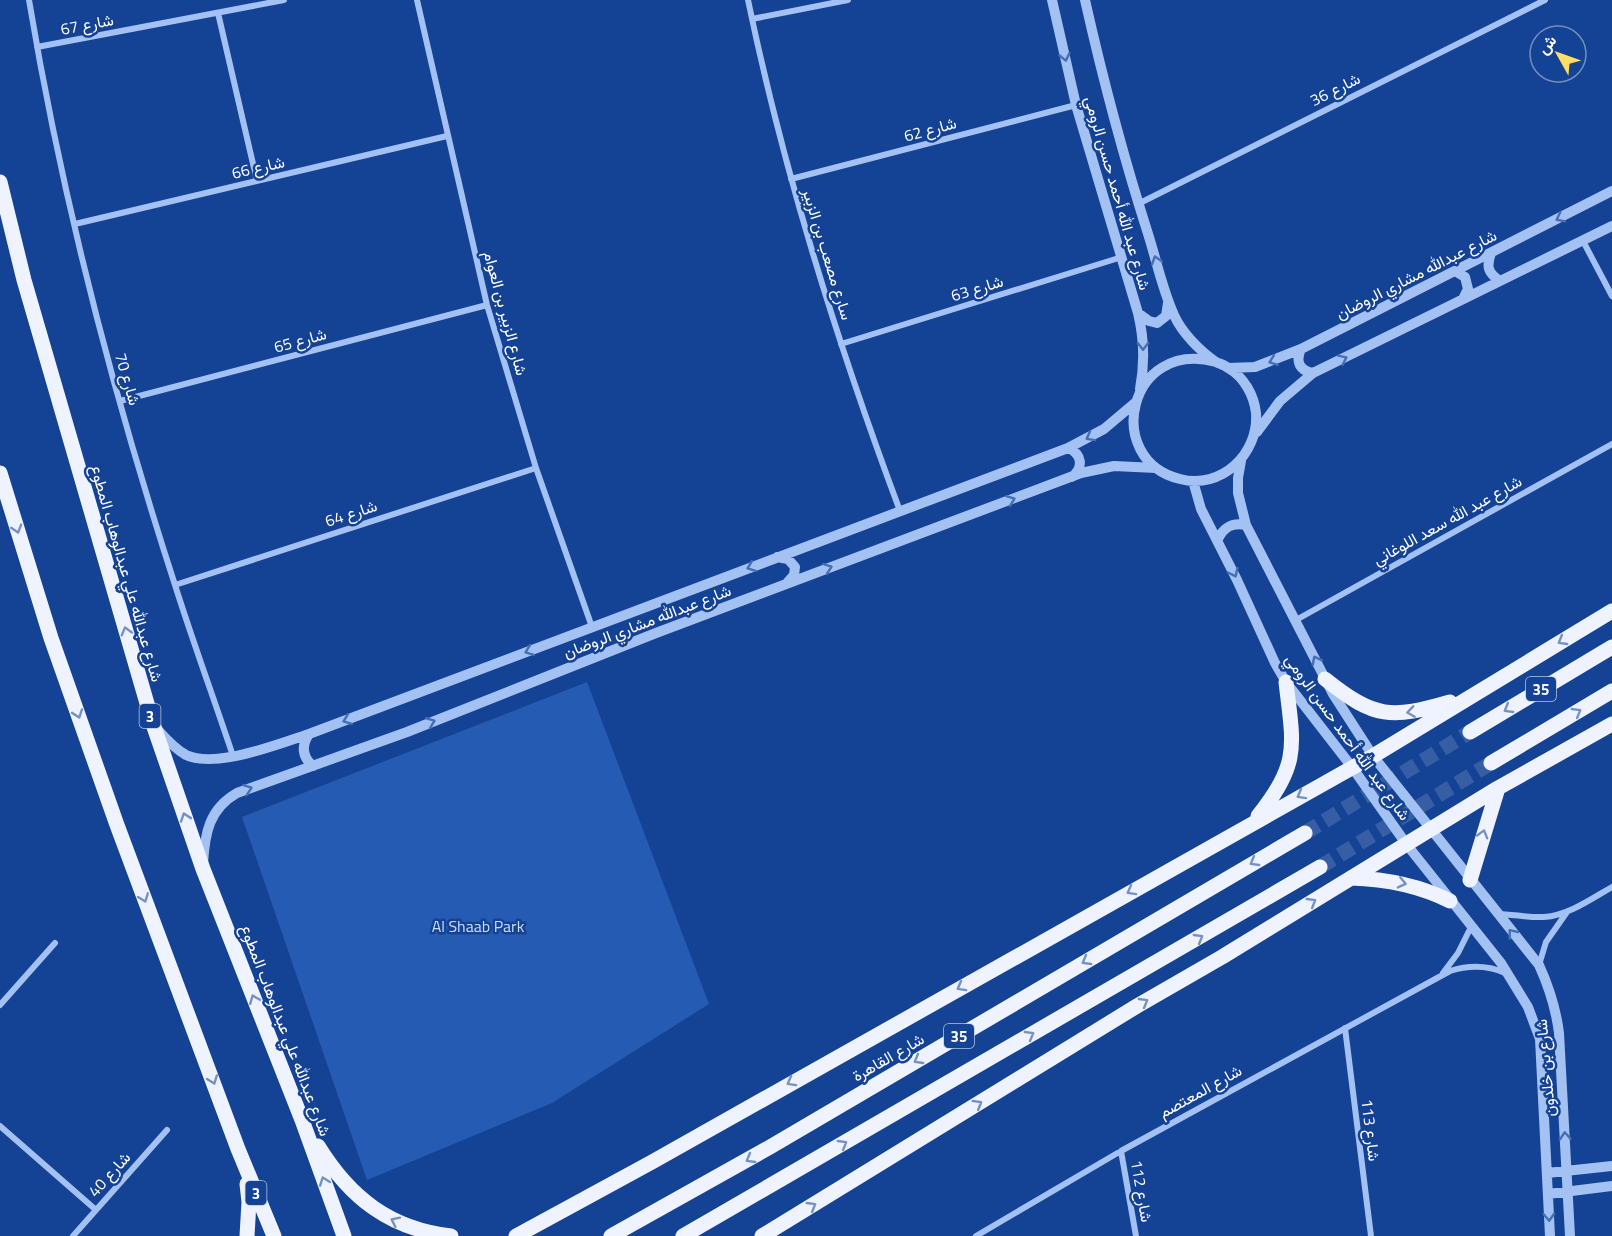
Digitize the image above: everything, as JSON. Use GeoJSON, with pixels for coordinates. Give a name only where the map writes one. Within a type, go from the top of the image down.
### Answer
{"type":"FeatureCollection","features":[{"type":"Feature","properties":{"kind":"main road","name":"شارع عبدالله علي عبدالوهاب المطوع"},"geometry":{"type":"LineString","coordinates":[[0,182],[30,302],[153,724],[203,869],[302,1120],[344,1236]]}},
{"type":"Feature","properties":{"kind":"main road","name":"3"},"geometry":{"type":"LineString","coordinates":[[0,473],[51,638],[117,825],[238,1149],[274,1236]]}},
{"type":"Feature","properties":{"kind":"main road"},"geometry":{"type":"LineString","coordinates":[[516,1236],[1373,756],[1612,611]]}},
{"type":"Feature","properties":{"kind":"main road","name":"35"},"geometry":{"type":"LineString","coordinates":[[1470,732],[1612,647]]}},
{"type":"Feature","properties":{"kind":"main road"},"geometry":{"type":"LineString","coordinates":[[1325,679],[1352,700],[1390,714],[1421,710],[1468,697]]}},
{"type":"Feature","properties":{"kind":"main road"},"geometry":{"type":"LineString","coordinates":[[1254,821],[1273,796],[1290,762],[1293,745],[1286,682]]}},
{"type":"Feature","properties":{"kind":"main road","name":"35"},"geometry":{"type":"LineString","coordinates":[[1491,763],[1612,691]]}},
{"type":"Feature","properties":{"kind":"main road"},"geometry":{"type":"LineString","coordinates":[[762,1236],[1498,788],[1612,724]]}},
{"type":"Feature","properties":{"kind":"main road"},"geometry":{"type":"LineString","coordinates":[[1470,880],[1498,788]]}},
{"type":"Feature","properties":{"kind":"main road","name":"شارع القاهرة"},"geometry":{"type":"LineString","coordinates":[[611,1236],[770,1147],[1305,833]]}},
{"type":"Feature","properties":{"kind":"main road","name":"35"},"geometry":{"type":"LineString","coordinates":[[683,1236],[1320,867]]}},
{"type":"Feature","properties":{"kind":"main road"},"geometry":{"type":"LineString","coordinates":[[1351,878],[1397,882],[1425,890],[1450,901]]}},
{"type":"Feature","properties":{"kind":"main road"},"geometry":{"type":"LineString","coordinates":[[302,1120],[344,1182],[367,1203],[388,1218],[411,1229],[451,1236]]}},
{"type":"Feature","properties":{"kind":"main road"},"geometry":{"type":"LineString","coordinates":[[238,1149],[246,1175],[249,1202],[247,1236]]}},
{"type":"Feature","properties":{"kind":"street","name":"شارع 70"},"geometry":{"type":"LineString","coordinates":[[29,0],[90,294],[175,585],[233,756]]}},
{"type":"Feature","properties":{"kind":"street","name":"شارع 67"},"geometry":{"type":"LineString","coordinates":[[37,47],[284,0]]}},
{"type":"Feature","properties":{"kind":"street","name":"شارع الزبير بن العوام"},"geometry":{"type":"LineString","coordinates":[[417,0],[487,305],[536,468],[592,627]]}},
{"type":"Feature","properties":{"kind":"street","name":"سارع مصعب بن الزبير"},"geometry":{"type":"LineString","coordinates":[[748,0],[791,179],[841,344],[900,511]]}},
{"type":"Feature","properties":{"kind":"street"},"geometry":{"type":"LineString","coordinates":[[752,19],[848,0]]}},
{"type":"Feature","properties":{"kind":"street","name":"شارع عبد الله أحمد حسن الرومي"},"geometry":{"type":"LineString","coordinates":[[1052,0],[1076,105],[1138,313],[1143,352],[1137,398]]}},
{"type":"Feature","properties":{"kind":"street","name":"شارع عبد الله أحمد حسن الرومي"},"geometry":{"type":"LineString","coordinates":[[1085,0],[1106,92],[1168,299],[1174,315],[1185,332],[1216,362]]}},
{"type":"Feature","properties":{"kind":"street","name":"شارع 36"},"geometry":{"type":"LineString","coordinates":[[1138,204],[1545,0]]}},
{"type":"Feature","properties":{"kind":"street"},"geometry":{"type":"LineString","coordinates":[[218,13],[257,181]]}},
{"type":"Feature","properties":{"kind":"street","name":"شارع 62"},"geometry":{"type":"LineString","coordinates":[[791,179],[1076,105]]}},
{"type":"Feature","properties":{"kind":"street","name":"شارع 66"},"geometry":{"type":"LineString","coordinates":[[75,224],[447,136]]}},
{"type":"Feature","properties":{"kind":"street","name":"شارع عبدالله مشاري الروضان"},"geometry":{"type":"LineString","coordinates":[[1228,368],[1255,367],[1301,350],[1612,191]]}},
{"type":"Feature","properties":{"kind":"street"},"geometry":{"type":"LineString","coordinates":[[1254,438],[1256,424],[1253,398],[1247,386],[1228,368],[1216,362],[1204,358],[1190,358],[1165,366],[1154,374],[1137,398],[1134,414],[1136,438],[1144,454],[1156,468],[1179,479],[1193,481],[1219,476],[1241,460],[1280,401],[1313,373],[1612,226]]}},
{"type":"Feature","properties":{"kind":"street"},"geometry":{"type":"LineString","coordinates":[[1583,241],[1612,296]]}},
{"type":"Feature","properties":{"kind":"street"},"geometry":{"type":"LineString","coordinates":[[1491,253],[1487,264],[1490,275],[1500,281]]}},
{"type":"Feature","properties":{"kind":"street","name":"شارع 63"},"geometry":{"type":"LineString","coordinates":[[841,344],[1122,257]]}},
{"type":"Feature","properties":{"kind":"street"},"geometry":{"type":"LineString","coordinates":[[1455,271],[1465,278],[1468,289],[1462,299]]}},
{"type":"Feature","properties":{"kind":"street"},"geometry":{"type":"LineString","coordinates":[[1138,313],[1151,323],[1160,322],[1167,313],[1168,299]]}},
{"type":"Feature","properties":{"kind":"street","name":"شارع 65"},"geometry":{"type":"LineString","coordinates":[[120,401],[487,305]]}},
{"type":"Feature","properties":{"kind":"street"},"geometry":{"type":"LineString","coordinates":[[1301,350],[1297,357],[1299,366],[1305,372],[1313,373]]}},
{"type":"Feature","properties":{"kind":"street","name":"شارع عبدالله مشاري الروضان"},"geometry":{"type":"LineString","coordinates":[[153,724],[177,749],[187,755],[210,760],[309,735],[1068,448],[1104,429],[1137,398]]}},
{"type":"Feature","properties":{"kind":"street","name":"شارع عبد الله سعد اللوغاني"},"geometry":{"type":"LineString","coordinates":[[1296,620],[1612,444]]}},
{"type":"Feature","properties":{"kind":"street"},"geometry":{"type":"LineString","coordinates":[[1068,448],[1079,455],[1081,461],[1080,468],[1072,477]]}},
{"type":"Feature","properties":{"kind":"street","name":"شارع عبد الله أحمد حسن الرومي"},"geometry":{"type":"LineString","coordinates":[[1241,460],[1238,493],[1246,525],[1333,694],[1373,756],[1430,830]]}},
{"type":"Feature","properties":{"kind":"street","name":"شارع عبدالله مشاري الروضان"},"geometry":{"type":"LineString","coordinates":[[203,869],[206,832],[214,813],[237,793],[407,732],[787,583],[1072,477],[1114,466],[1156,468]]}},
{"type":"Feature","properties":{"kind":"street","name":"شارع 64"},"geometry":{"type":"LineString","coordinates":[[175,585],[536,468]]}},
{"type":"Feature","properties":{"kind":"street","name":"شارع عبد الله أحمد حسن الرومي"},"geometry":{"type":"LineString","coordinates":[[1193,481],[1202,509],[1286,682],[1352,767],[1407,845]]}},
{"type":"Feature","properties":{"kind":"street"},"geometry":{"type":"LineString","coordinates":[[1218,539],[1228,525],[1237,523],[1246,525]]}},
{"type":"Feature","properties":{"kind":"street"},"geometry":{"type":"LineString","coordinates":[[777,557],[788,558],[795,567],[794,575],[787,583]]}},
{"type":"Feature","properties":{"kind":"street"},"geometry":{"type":"LineString","coordinates":[[309,735],[303,745],[303,751],[313,766]]}},
{"type":"Feature","properties":{"kind":"street","name":"شارع بن خلدون"},"geometry":{"type":"LineString","coordinates":[[1430,830],[1539,965],[1550,991],[1557,1019],[1568,1171],[1570,1236]]}},
{"type":"Feature","properties":{"kind":"street","name":"شارع بن خلدون"},"geometry":{"type":"LineString","coordinates":[[1407,845],[1512,977],[1528,1007],[1540,1039],[1550,1236]]}},
{"type":"Feature","properties":{"kind":"street"},"geometry":{"type":"LineString","coordinates":[[1497,914],[1536,917],[1568,912],[1612,887]]}},
{"type":"Feature","properties":{"kind":"street"},"geometry":{"type":"LineString","coordinates":[[1539,965],[1549,936],[1568,912]]}},
{"type":"Feature","properties":{"kind":"street","name":"شارع المعتصم"},"geometry":{"type":"LineString","coordinates":[[1441,976],[1458,953],[1471,927]]}},
{"type":"Feature","properties":{"kind":"street"},"geometry":{"type":"LineString","coordinates":[[0,1005],[55,943]]}},
{"type":"Feature","properties":{"kind":"street","name":"شارع المعتصم"},"geometry":{"type":"LineString","coordinates":[[976,1236],[1120,1151],[1441,976],[1460,968],[1482,966],[1512,977]]}},
{"type":"Feature","properties":{"kind":"street","name":"شارع 113"},"geometry":{"type":"LineString","coordinates":[[1345,1028],[1371,1236]]}},
{"type":"Feature","properties":{"kind":"street"},"geometry":{"type":"LineString","coordinates":[[0,1126],[96,1210]]}},
{"type":"Feature","properties":{"kind":"street","name":"شارع 40"},"geometry":{"type":"LineString","coordinates":[[73,1236],[166,1130]]}},
{"type":"Feature","properties":{"kind":"street","name":"شارع 112"},"geometry":{"type":"LineString","coordinates":[[1120,1151],[1136,1236]]}},
{"type":"Feature","properties":{"kind":"street"},"geometry":{"type":"LineString","coordinates":[[1547,1173],[1612,1166]]}},
{"type":"Feature","properties":{"kind":"street"},"geometry":{"type":"LineString","coordinates":[[1548,1194],[1612,1186]]}},
{"type":"Feature","properties":{"kind":"green space","name":"Al Shaab Park"},"geometry":{"type":"Polygon","coordinates":[[[587,682],[709,1004],[552,1103],[367,1180],[242,817],[587,682]]]}},
{"type":"Feature","properties":{"kind":"tunnel"},"geometry":{"type":"LineString","coordinates":[[1305,833],[1470,732]]}},
{"type":"Feature","properties":{"kind":"tunnel"},"geometry":{"type":"LineString","coordinates":[[1320,867],[1491,763]]}}]}
